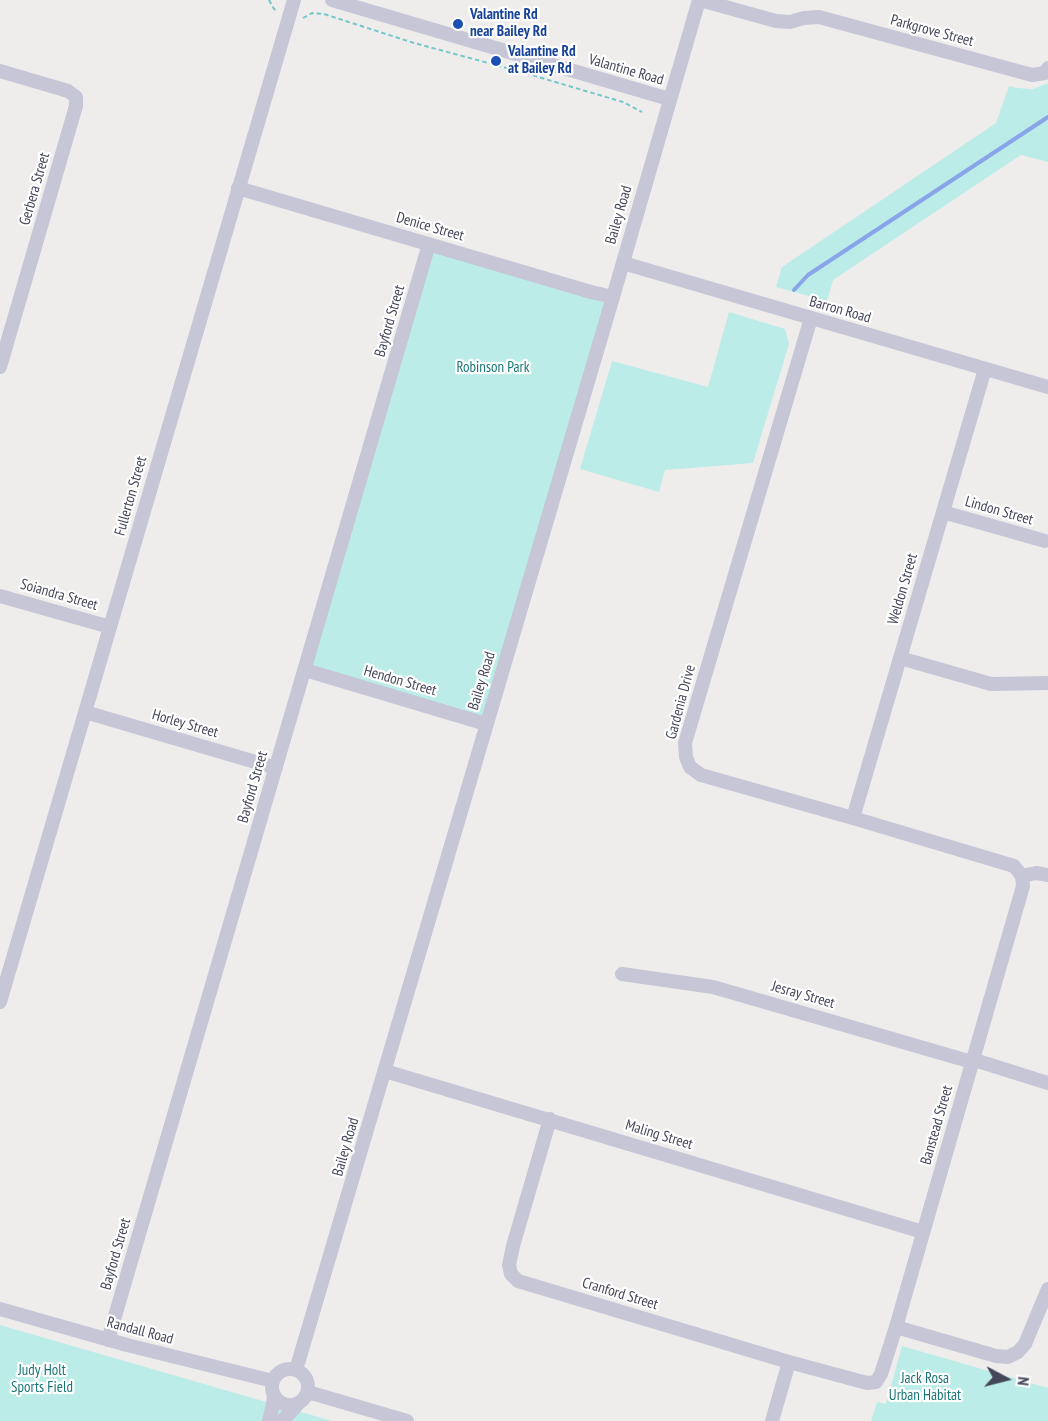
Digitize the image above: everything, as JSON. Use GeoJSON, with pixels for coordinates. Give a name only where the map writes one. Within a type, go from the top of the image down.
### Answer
{"type":"FeatureCollection","features":[{"type":"Feature","properties":{"kind":"street","name":"Valantine Road"},"geometry":{"type":"LineString","coordinates":[[332,0],[669,99]]}},
{"type":"Feature","properties":{"kind":"street","name":"Bailey Road"},"geometry":{"type":"LineString","coordinates":[[296,1370],[699,0]]}},
{"type":"Feature","properties":{"kind":"street","name":"Parkgrove Street"},"geometry":{"type":"LineString","coordinates":[[699,0],[776,21],[790,22],[819,17],[1032,75],[1046,73],[1048,68]]}},
{"type":"Feature","properties":{"kind":"street","name":"Fullerton Street"},"geometry":{"type":"LineString","coordinates":[[0,1002],[292,7]]}},
{"type":"Feature","properties":{"kind":"street","name":"Gerbera Street"},"geometry":{"type":"LineString","coordinates":[[0,71],[68,92],[76,97],[76,106],[0,367]]}},
{"type":"Feature","properties":{"kind":"street","name":"Denice Street"},"geometry":{"type":"LineString","coordinates":[[238,188],[613,297]]}},
{"type":"Feature","properties":{"kind":"street","name":"Bayford Street"},"geometry":{"type":"LineString","coordinates":[[108,1340],[429,244]]}},
{"type":"Feature","properties":{"kind":"street","name":"Barron Road"},"geometry":{"type":"LineString","coordinates":[[623,263],[1048,387]]}},
{"type":"Feature","properties":{"kind":"street","name":"Gardenia Drive"},"geometry":{"type":"LineString","coordinates":[[811,318],[684,743],[686,757],[690,767],[701,775],[1014,866],[1022,876]]}},
{"type":"Feature","properties":{"kind":"street","name":"Weldon Street"},"geometry":{"type":"LineString","coordinates":[[853,818],[985,369]]}},
{"type":"Feature","properties":{"kind":"street","name":"Lindon Street"},"geometry":{"type":"LineString","coordinates":[[943,512],[1045,541]]}},
{"type":"Feature","properties":{"kind":"street","name":"Soiandra Street"},"geometry":{"type":"LineString","coordinates":[[0,596],[110,627]]}},
{"type":"Feature","properties":{"kind":"street"},"geometry":{"type":"LineString","coordinates":[[900,658],[991,684],[1048,683]]}},
{"type":"Feature","properties":{"kind":"street","name":"Hendon Street"},"geometry":{"type":"LineString","coordinates":[[305,670],[486,724]]}},
{"type":"Feature","properties":{"kind":"street","name":"Horley Street"},"geometry":{"type":"LineString","coordinates":[[85,712],[276,768]]}},
{"type":"Feature","properties":{"kind":"street"},"geometry":{"type":"LineString","coordinates":[[1022,876],[1036,873],[1048,874]]}},
{"type":"Feature","properties":{"kind":"street","name":"Banstead Street"},"geometry":{"type":"LineString","coordinates":[[876,1382],[881,1374],[896,1327],[1023,886],[1022,876]]}},
{"type":"Feature","properties":{"kind":"street","name":"Jesray Street"},"geometry":{"type":"LineString","coordinates":[[622,974],[723,990],[1048,1083]]}},
{"type":"Feature","properties":{"kind":"street","name":"Maling Street"},"geometry":{"type":"LineString","coordinates":[[385,1071],[923,1232]]}},
{"type":"Feature","properties":{"kind":"street","name":"Cranford Street"},"geometry":{"type":"LineString","coordinates":[[550,1119],[509,1265],[511,1274],[518,1281],[789,1362],[867,1383],[876,1382]]}},
{"type":"Feature","properties":{"kind":"street"},"geometry":{"type":"LineString","coordinates":[[896,1327],[996,1356],[1008,1357],[1018,1352],[1025,1344],[1048,1289]]}},
{"type":"Feature","properties":{"kind":"street","name":"Randall Road"},"geometry":{"type":"LineString","coordinates":[[0,1309],[274,1388],[277,1400],[287,1405],[299,1403]]}},
{"type":"Feature","properties":{"kind":"street"},"geometry":{"type":"LineString","coordinates":[[772,1421],[789,1362]]}},
{"type":"Feature","properties":{"kind":"street"},"geometry":{"type":"LineString","coordinates":[[269,1421],[276,1376],[287,1369],[296,1370],[307,1380],[308,1392],[282,1421]]}},
{"type":"Feature","properties":{"kind":"street"},"geometry":{"type":"LineString","coordinates":[[308,1392],[407,1421]]}},
{"type":"Feature","properties":{"kind":"path"},"geometry":{"type":"LineString","coordinates":[[269,0],[274,9],[292,7],[303,18],[312,13],[324,14],[414,43],[623,102],[642,112]]}},
{"type":"Feature","properties":{"kind":"green space"},"geometry":{"type":"Polygon","coordinates":[[[1048,83],[1048,162],[1021,155],[833,280],[827,301],[776,287],[782,267],[996,123],[1009,86],[1033,89],[1048,83]]]}},
{"type":"Feature","properties":{"kind":"green space","name":"Robinson Park"},"geometry":{"type":"Polygon","coordinates":[[[429,244],[613,297],[486,724],[305,670],[429,244]]]}},
{"type":"Feature","properties":{"kind":"green space"},"geometry":{"type":"Polygon","coordinates":[[[729,312],[785,329],[789,344],[753,463],[665,470],[659,492],[580,469],[612,361],[708,387],[729,312]]]}},
{"type":"Feature","properties":{"kind":"green space","name":"Judy Holt Sports Field"},"geometry":{"type":"Polygon","coordinates":[[[0,1325],[332,1421],[0,1421],[0,1325]]]}},
{"type":"Feature","properties":{"kind":"green space","name":"Jack Rosa Urban Habitat"},"geometry":{"type":"Polygon","coordinates":[[[902,1346],[1048,1388],[1048,1421],[871,1421],[877,1402],[886,1404],[902,1346]]]}},
{"type":"Feature","properties":{"kind":"waterway"},"geometry":{"type":"LineString","coordinates":[[794,290],[808,275],[1048,117]]}},
{"type":"Feature","properties":{"kind":"place","name":"Valantine Rd near Bailey Rd"},"geometry":{"type":"Point","coordinates":[458,24]}},
{"type":"Feature","properties":{"kind":"place","name":"Valantine Rd at Bailey Rd"},"geometry":{"type":"Point","coordinates":[496,61]}}]}
